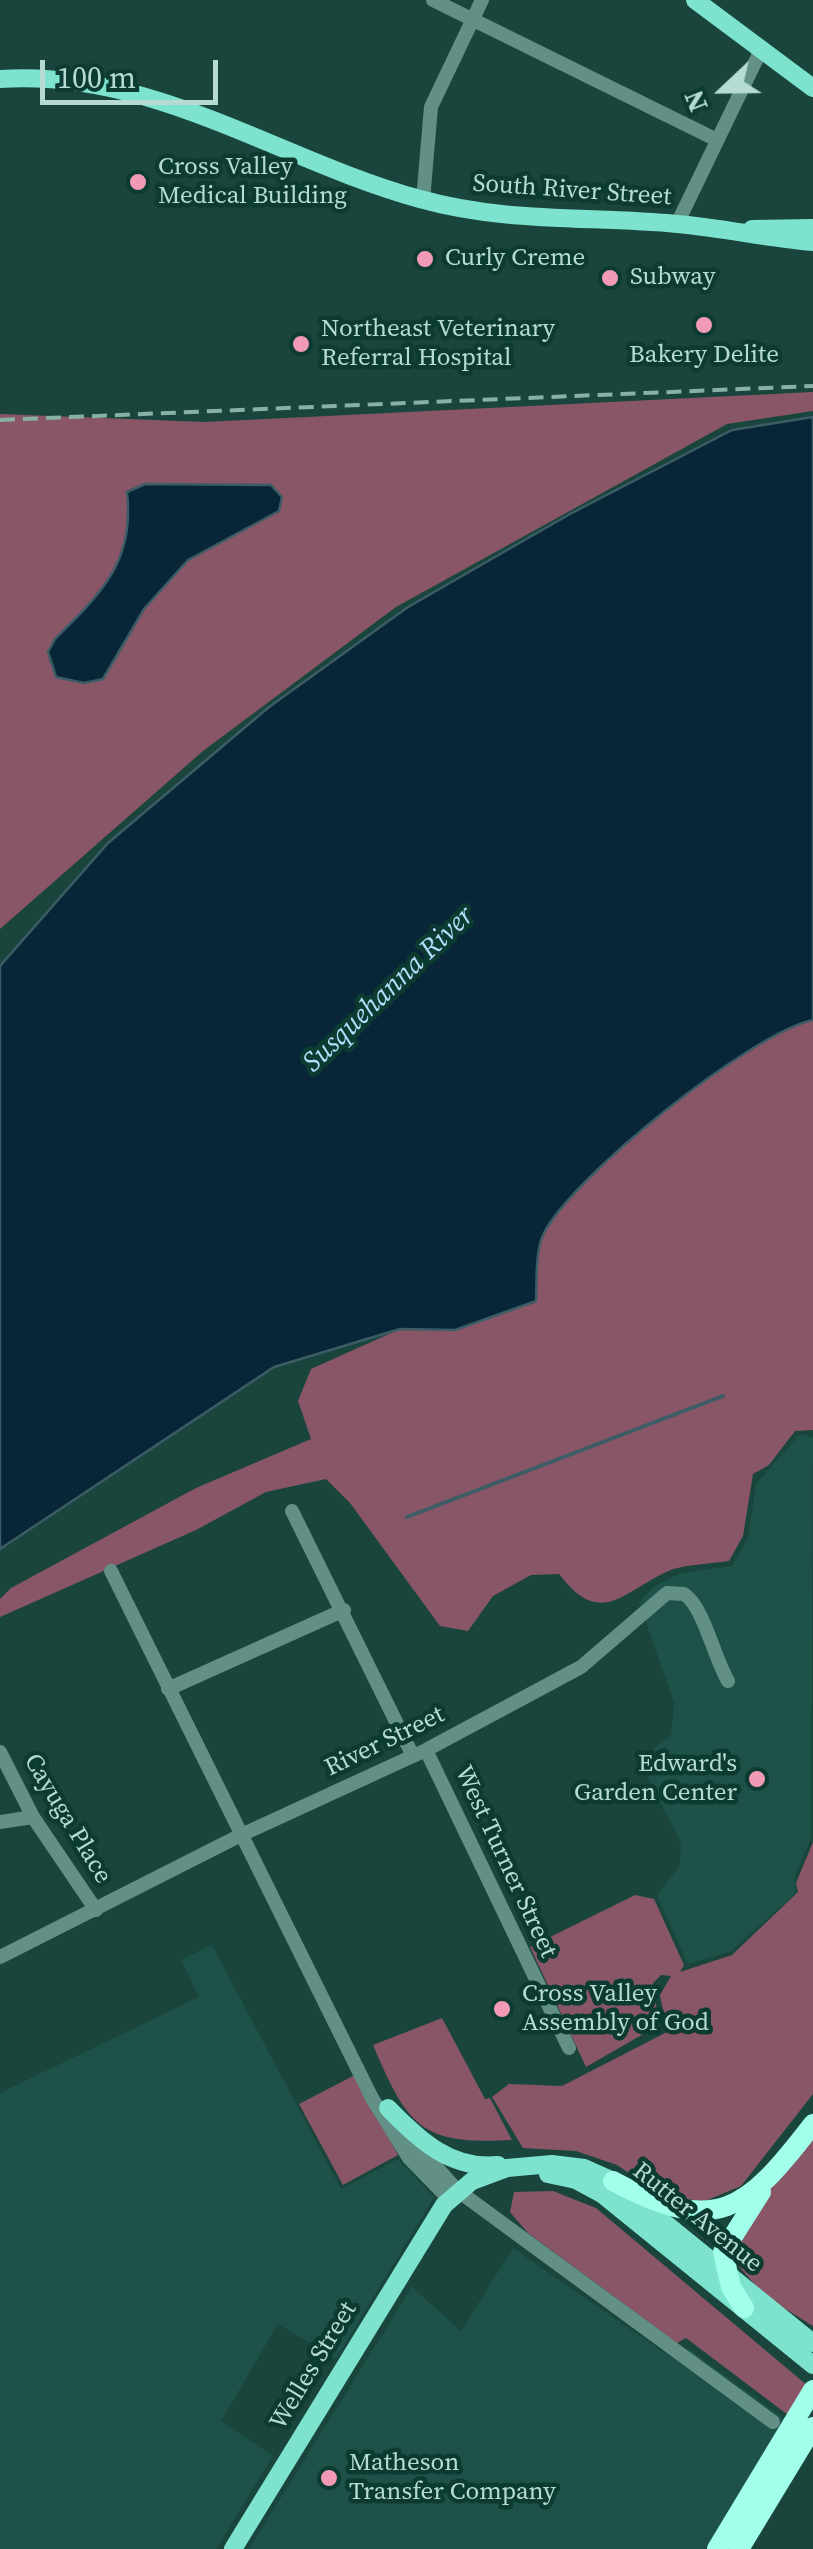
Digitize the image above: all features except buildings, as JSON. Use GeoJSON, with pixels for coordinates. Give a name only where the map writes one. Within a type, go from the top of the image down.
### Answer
{"type":"FeatureCollection","features":[{"type":"Feature","properties":{"kind":"highway"},"geometry":{"type":"LineString","coordinates":[[744,2308],[727,2274],[724,2252],[733,2232],[813,2124]]}},
{"type":"Feature","properties":{"kind":"highway"},"geometry":{"type":"LineString","coordinates":[[614,2181],[668,2208],[696,2213],[732,2204],[774,2174]]}},
{"type":"Feature","properties":{"kind":"highway"},"geometry":{"type":"LineString","coordinates":[[717,2549],[813,2390]]}},
{"type":"Feature","properties":{"kind":"highway"},"geometry":{"type":"LineString","coordinates":[[740,2549],[813,2426]]}},
{"type":"Feature","properties":{"kind":"main road"},"geometry":{"type":"LineString","coordinates":[[695,0],[813,88]]}},
{"type":"Feature","properties":{"kind":"main road","name":"South River Street"},"geometry":{"type":"LineString","coordinates":[[0,79],[73,81],[159,98],[423,200],[526,217],[677,224],[813,242]]}},
{"type":"Feature","properties":{"kind":"main road","name":"South River Street"},"geometry":{"type":"LineString","coordinates":[[742,230],[780,225],[813,228]]}},
{"type":"Feature","properties":{"kind":"main road"},"geometry":{"type":"LineString","coordinates":[[388,2108],[418,2139],[451,2158],[483,2167],[534,2164]]}},
{"type":"Feature","properties":{"kind":"main road","name":"Rutter Avenue"},"geometry":{"type":"LineString","coordinates":[[453,2199],[486,2174],[534,2164],[584,2168],[614,2181],[727,2274],[813,2365]]}},
{"type":"Feature","properties":{"kind":"main road","name":"Rutter Avenue"},"geometry":{"type":"LineString","coordinates":[[453,2199],[490,2181],[518,2175],[550,2174],[576,2180],[602,2194],[744,2308],[813,2343]]}},
{"type":"Feature","properties":{"kind":"main road","name":"Welles Street"},"geometry":{"type":"LineString","coordinates":[[233,2549],[380,2304],[403,2278],[453,2199]]}},
{"type":"Feature","properties":{"kind":"street"},"geometry":{"type":"LineString","coordinates":[[433,0],[715,139]]}},
{"type":"Feature","properties":{"kind":"street"},"geometry":{"type":"LineString","coordinates":[[423,200],[431,108],[482,0]]}},
{"type":"Feature","properties":{"kind":"street"},"geometry":{"type":"LineString","coordinates":[[677,224],[761,50]]}},
{"type":"Feature","properties":{"kind":"street","name":"West Turner Street"},"geometry":{"type":"LineString","coordinates":[[292,1510],[569,2048]]}},
{"type":"Feature","properties":{"kind":"street"},"geometry":{"type":"LineString","coordinates":[[111,1572],[238,1836],[394,2136],[453,2199],[772,2422]]}},
{"type":"Feature","properties":{"kind":"street","name":"River Street"},"geometry":{"type":"LineString","coordinates":[[0,1957],[238,1836],[420,1753],[580,1667],[658,1599],[675,1591],[696,1606],[713,1657],[728,1681]]}},
{"type":"Feature","properties":{"kind":"street"},"geometry":{"type":"LineString","coordinates":[[168,1689],[344,1610]]}},
{"type":"Feature","properties":{"kind":"street","name":"Cayuga Place"},"geometry":{"type":"LineString","coordinates":[[0,1752],[33,1817],[96,1910]]}},
{"type":"Feature","properties":{"kind":"street"},"geometry":{"type":"LineString","coordinates":[[0,1822],[33,1817]]}},
{"type":"Feature","properties":{"kind":"street"},"geometry":{"type":"LineString","coordinates":[[361,2069],[453,2199]]}},
{"type":"Feature","properties":{"kind":"shaded area"},"geometry":{"type":"Polygon","coordinates":[[[813,392],[813,411],[727,424],[396,607],[203,751],[0,929],[0,414],[205,422],[813,392]],[[127,492],[126,538],[120,557],[100,591],[55,639],[49,662],[103,679],[144,609],[188,560],[221,540],[127,492]]]}},
{"type":"Feature","properties":{"kind":"shaded area"},"geometry":{"type":"Polygon","coordinates":[[[813,1020],[813,1430],[795,1431],[769,1465],[753,1474],[743,1536],[729,1561],[673,1569],[624,1596],[599,1603],[574,1590],[559,1574],[531,1575],[493,1596],[468,1631],[440,1626],[350,1503],[326,1479],[266,1492],[196,1530],[0,1617],[0,1599],[11,1588],[196,1488],[311,1439],[298,1401],[311,1369],[400,1329],[455,1330],[536,1302],[537,1257],[544,1233],[590,1177],[708,1078],[785,1031],[813,1020]]]}},
{"type":"Feature","properties":{"kind":"shaded area"},"geometry":{"type":"Polygon","coordinates":[[[800,1434],[813,1437],[811,1837],[795,1876],[796,1893],[731,1951],[688,1964],[657,1896],[680,1865],[681,1843],[639,1760],[671,1736],[674,1703],[639,1602],[656,1585],[681,1573],[732,1566],[748,1538],[756,1484],[800,1434]]]}},
{"type":"Feature","properties":{"kind":"shaded area"},"geometry":{"type":"Polygon","coordinates":[[[813,1842],[813,2094],[741,2186],[705,2201],[664,2197],[617,2165],[576,2151],[523,2148],[492,2097],[509,2084],[562,2086],[667,2032],[660,1995],[671,1976],[661,1975],[653,1983],[659,2025],[586,2067],[530,1947],[635,1895],[654,1899],[684,1965],[680,1972],[732,1955],[798,1892],[796,1883],[813,1842]]]}},
{"type":"Feature","properties":{"kind":"shaded area"},"geometry":{"type":"Polygon","coordinates":[[[212,1945],[341,2189],[398,2159],[434,2197],[336,2359],[278,2324],[221,2421],[273,2456],[216,2549],[0,2549],[0,2093],[199,1997],[181,1960],[212,1945]]]}},
{"type":"Feature","properties":{"kind":"shaded area"},"geometry":{"type":"Polygon","coordinates":[[[442,2018],[485,2099],[490,2098],[512,2140],[481,2141],[437,2134],[408,2112],[397,2095],[373,2045],[442,2018]]]}},
{"type":"Feature","properties":{"kind":"shaded area"},"geometry":{"type":"Polygon","coordinates":[[[355,2075],[398,2155],[343,2185],[299,2104],[355,2075]]]}},
{"type":"Feature","properties":{"kind":"shaded area"},"geometry":{"type":"Polygon","coordinates":[[[813,2139],[813,2326],[766,2297],[734,2261],[735,2252],[768,2191],[813,2139]]]}},
{"type":"Feature","properties":{"kind":"shaded area"},"geometry":{"type":"Polygon","coordinates":[[[553,2191],[596,2208],[808,2386],[788,2415],[686,2338],[677,2343],[528,2233],[510,2212],[514,2192],[553,2191]]]}},
{"type":"Feature","properties":{"kind":"shaded area"},"geometry":{"type":"Polygon","coordinates":[[[513,2248],[669,2356],[689,2349],[785,2419],[705,2549],[249,2549],[412,2287],[461,2331],[513,2248]]]}},
{"type":"Feature","properties":{"kind":"water","name":"Susquehanna River"},"geometry":{"type":"Polygon","coordinates":[[[813,417],[813,1020],[785,1031],[708,1078],[590,1178],[544,1233],[538,1257],[536,1301],[455,1330],[400,1329],[274,1367],[0,1549],[0,966],[108,843],[269,707],[408,607],[570,514],[732,430],[813,417]]]}},
{"type":"Feature","properties":{"kind":"water"},"geometry":{"type":"Polygon","coordinates":[[[145,484],[271,485],[282,497],[279,511],[188,560],[144,609],[103,679],[84,683],[56,677],[48,652],[111,574],[126,538],[127,492],[145,484]]]}},
{"type":"Feature","properties":{"kind":"waterway"},"geometry":{"type":"LineString","coordinates":[[407,1517],[723,1396]]}},
{"type":"Feature","properties":{"kind":"railway"},"geometry":{"type":"LineString","coordinates":[[0,420],[813,386]]}},
{"type":"Feature","properties":{"kind":"place","name":"Cross Valley Medical Building"},"geometry":{"type":"Point","coordinates":[138,182]}},
{"type":"Feature","properties":{"kind":"place","name":"Curly Creme"},"geometry":{"type":"Point","coordinates":[425,259]}},
{"type":"Feature","properties":{"kind":"place","name":"Subway"},"geometry":{"type":"Point","coordinates":[610,278]}},
{"type":"Feature","properties":{"kind":"place","name":"Bakery Delite"},"geometry":{"type":"Point","coordinates":[704,325]}},
{"type":"Feature","properties":{"kind":"place","name":"Northeast Veterinary Referral Hospital"},"geometry":{"type":"Point","coordinates":[301,344]}},
{"type":"Feature","properties":{"kind":"place","name":"Edward's Garden Center"},"geometry":{"type":"Point","coordinates":[757,1779]}},
{"type":"Feature","properties":{"kind":"place","name":"Cross Valley Assembly of God"},"geometry":{"type":"Point","coordinates":[502,2009]}},
{"type":"Feature","properties":{"kind":"place","name":"Matheson Transfer Company"},"geometry":{"type":"Point","coordinates":[329,2478]}}]}
